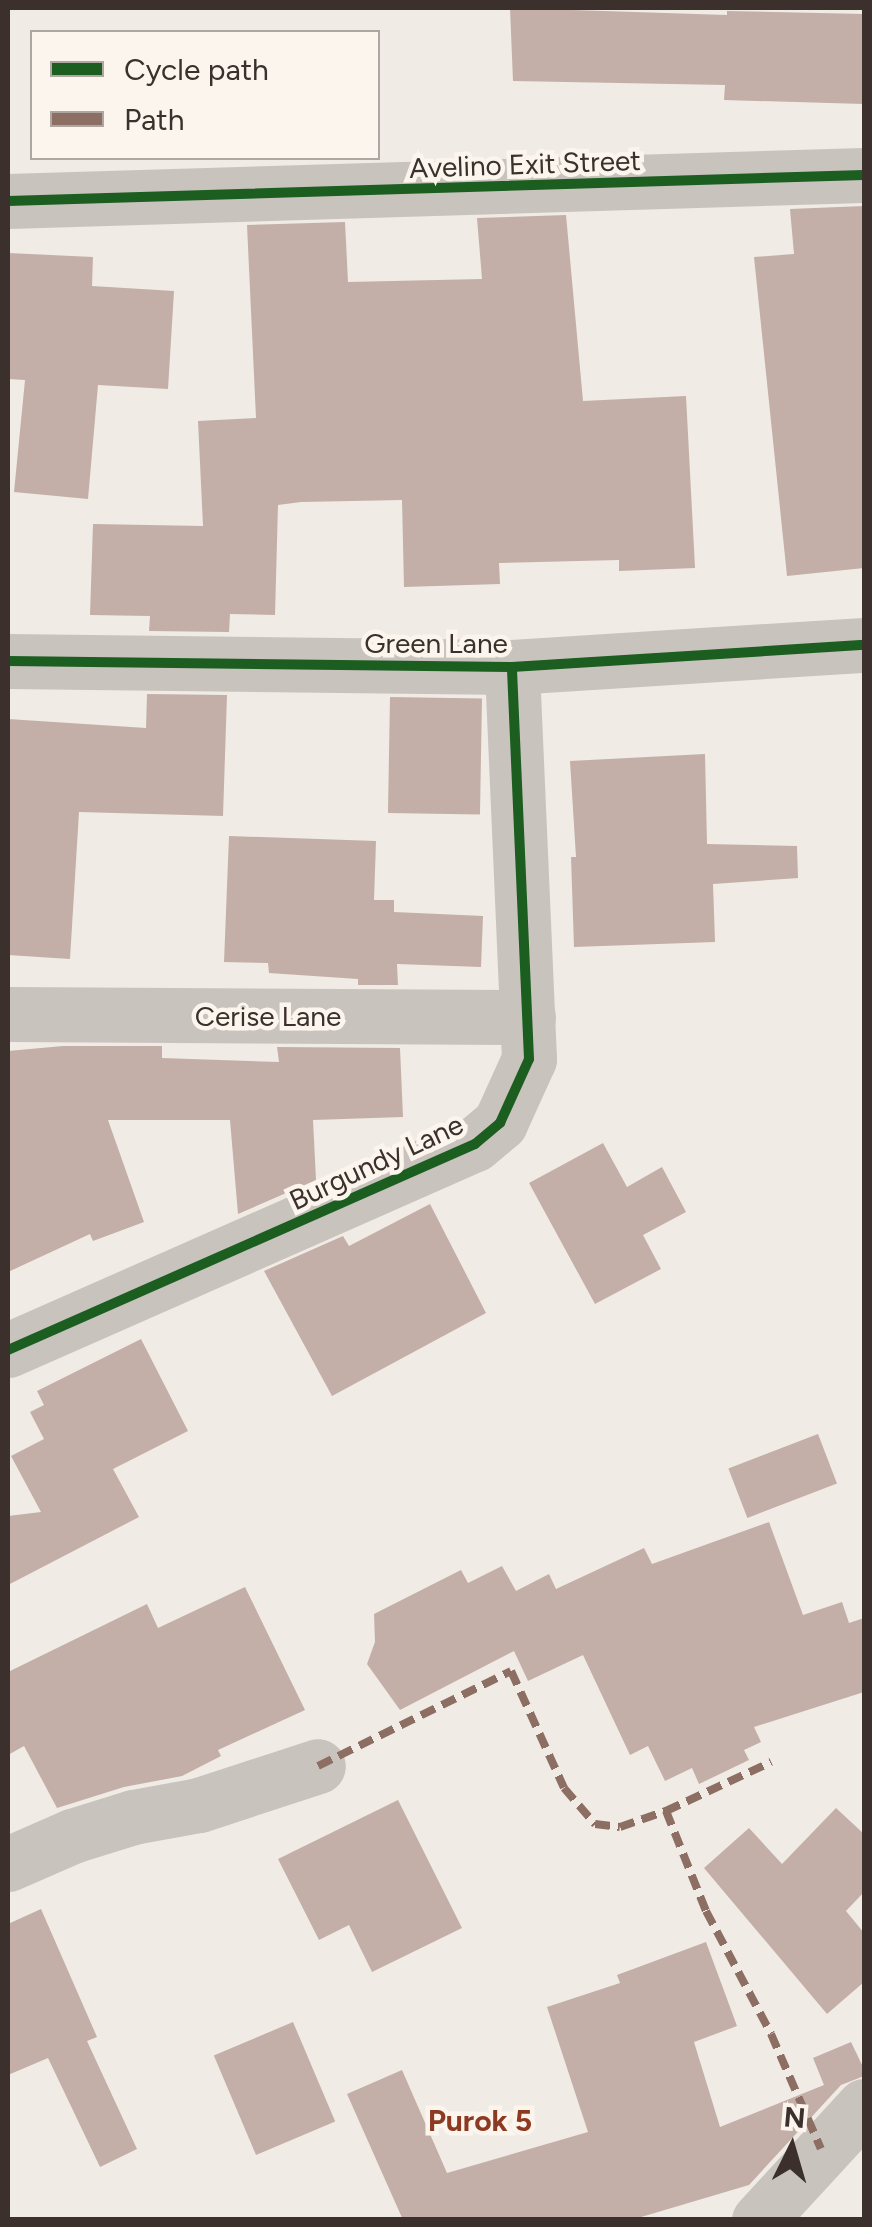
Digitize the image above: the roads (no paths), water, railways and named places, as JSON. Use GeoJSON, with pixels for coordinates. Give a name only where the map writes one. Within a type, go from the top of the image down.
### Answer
{"type":"FeatureCollection","features":[{"type":"Feature","properties":{"kind":"street","name":"Avelino Exit Street"},"geometry":{"type":"LineString","coordinates":[[8,200],[864,175]]}},
{"type":"Feature","properties":{"kind":"street","name":"Green Lane"},"geometry":{"type":"LineString","coordinates":[[8,661],[512,667],[864,645]]}},
{"type":"Feature","properties":{"kind":"street","name":"Burgundy Lane"},"geometry":{"type":"LineString","coordinates":[[8,1350],[475,1144],[500,1123],[529,1059],[512,667]]}},
{"type":"Feature","properties":{"kind":"street","name":"Cerise Lane"},"geometry":{"type":"LineString","coordinates":[[8,1014],[528,1017]]}},
{"type":"Feature","properties":{"kind":"street"},"geometry":{"type":"LineString","coordinates":[[8,1864],[72,1836],[133,1817],[199,1805],[318,1766]]}},
{"type":"Feature","properties":{"kind":"street"},"geometry":{"type":"LineString","coordinates":[[759,2220],[864,2106]]}},
{"type":"Feature","properties":{"kind":"district","name":"Purok 5"},"geometry":{"type":"Point","coordinates":[480,2121]}}]}
